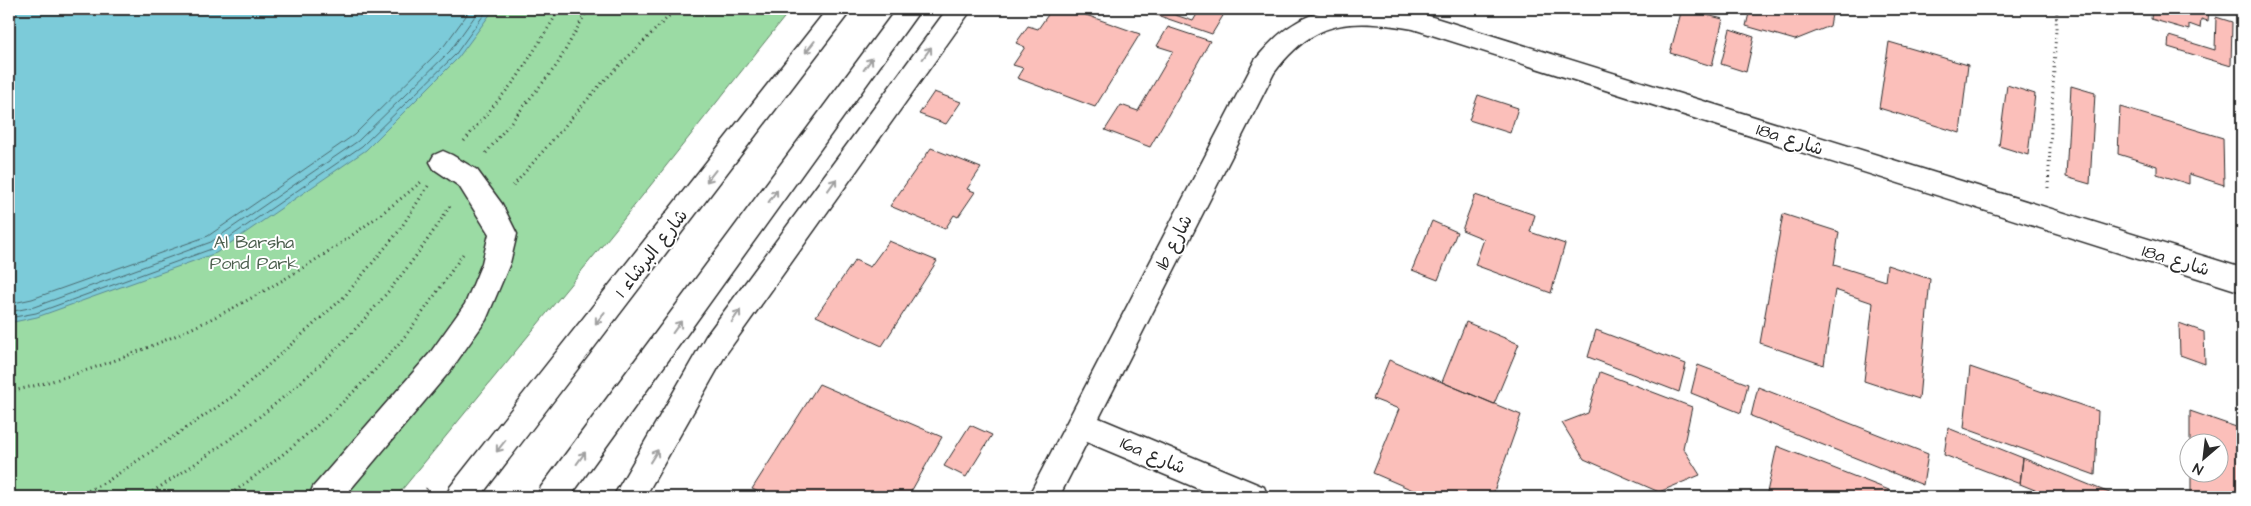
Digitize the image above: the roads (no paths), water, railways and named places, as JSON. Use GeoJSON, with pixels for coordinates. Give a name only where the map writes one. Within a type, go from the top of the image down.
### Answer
{"type":"FeatureCollection","features":[{"type":"Feature","properties":{"kind":"street","name":"شارع البرشاء 1"},"geometry":{"type":"LineString","coordinates":[[461,497],[840,9]]}},
{"type":"Feature","properties":{"kind":"street"},"geometry":{"type":"LineString","coordinates":[[552,497],[909,9]]}},
{"type":"Feature","properties":{"kind":"street"},"geometry":{"type":"LineString","coordinates":[[628,497],[667,436],[690,389],[716,345],[960,9]]}},
{"type":"Feature","properties":{"kind":"street","name":"18a شارع"},"geometry":{"type":"LineString","coordinates":[[1335,16],[1361,13],[1387,14],[1413,20],[2242,280]]}},
{"type":"Feature","properties":{"kind":"street","name":"1b شارع"},"geometry":{"type":"LineString","coordinates":[[1043,497],[1264,67],[1275,49],[1291,34],[1312,23],[1335,16]]}},
{"type":"Feature","properties":{"kind":"street"},"geometry":{"type":"LineString","coordinates":[[324,497],[440,362],[476,311],[496,262],[503,234],[492,212],[468,178],[443,162]]}},
{"type":"Feature","properties":{"kind":"street","name":"16a شارع"},"geometry":{"type":"LineString","coordinates":[[1080,425],[1253,497]]}},
{"type":"Feature","properties":{"kind":"water"},"geometry":{"type":"Polygon","coordinates":[[[9,9],[494,9],[458,58],[366,150],[216,253],[37,317],[9,323],[9,9]]]}},
{"type":"Feature","properties":{"kind":"park label","name":"Al Barsha Pond Park"},"geometry":{"type":"Point","coordinates":[254,252]}}]}
